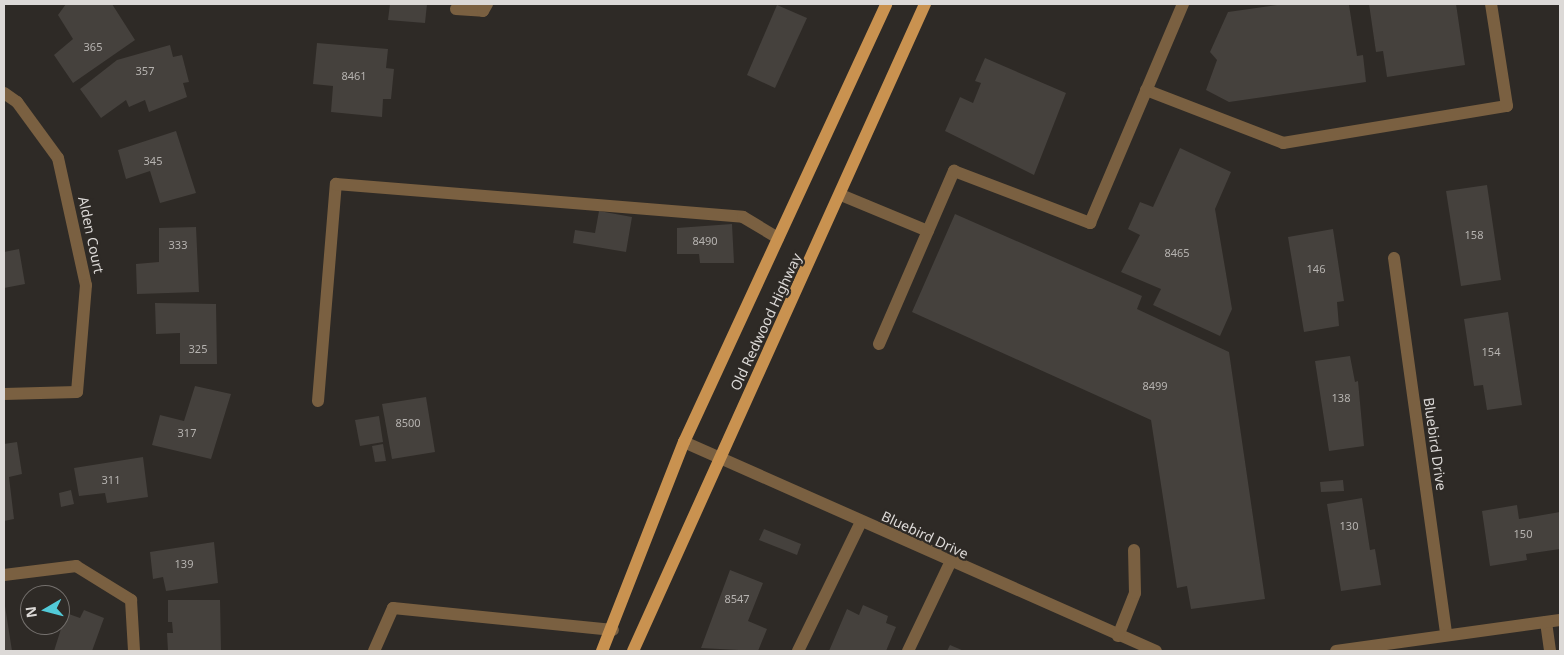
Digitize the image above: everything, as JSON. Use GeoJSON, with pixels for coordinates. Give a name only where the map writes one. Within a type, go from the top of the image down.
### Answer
{"type":"FeatureCollection","features":[{"type":"Feature","properties":{"kind":"main road","name":"Old Redwood Highway"},"geometry":{"type":"LineString","coordinates":[[602,651],[613,630],[684,442],[886,4]]}},
{"type":"Feature","properties":{"kind":"main road","name":"Old Redwood Highway"},"geometry":{"type":"LineString","coordinates":[[633,651],[841,195],[925,4]]}},
{"type":"Feature","properties":{"kind":"street"},"geometry":{"type":"LineString","coordinates":[[456,9],[483,11],[487,4]]}},
{"type":"Feature","properties":{"kind":"street"},"geometry":{"type":"LineString","coordinates":[[879,344],[954,171],[1090,223],[1183,4]]}},
{"type":"Feature","properties":{"kind":"street"},"geometry":{"type":"LineString","coordinates":[[1146,90],[1283,143],[1507,106],[1491,4]]}},
{"type":"Feature","properties":{"kind":"street","name":"Alden Court"},"geometry":{"type":"LineString","coordinates":[[4,93],[17,102],[58,158],[86,285],[77,392],[4,394]]}},
{"type":"Feature","properties":{"kind":"street"},"geometry":{"type":"LineString","coordinates":[[318,400],[336,184],[742,217],[778,238]]}},
{"type":"Feature","properties":{"kind":"street"},"geometry":{"type":"LineString","coordinates":[[841,195],[928,231]]}},
{"type":"Feature","properties":{"kind":"street","name":"Bluebird Drive"},"geometry":{"type":"LineString","coordinates":[[1394,258],[1446,634]]}},
{"type":"Feature","properties":{"kind":"street","name":"Bluebird Drive"},"geometry":{"type":"LineString","coordinates":[[684,442],[950,563],[1156,651]]}},
{"type":"Feature","properties":{"kind":"street"},"geometry":{"type":"LineString","coordinates":[[798,651],[861,522]]}},
{"type":"Feature","properties":{"kind":"street"},"geometry":{"type":"LineString","coordinates":[[1118,636],[1135,593],[1134,550]]}},
{"type":"Feature","properties":{"kind":"street"},"geometry":{"type":"LineString","coordinates":[[908,651],[950,563]]}},
{"type":"Feature","properties":{"kind":"street"},"geometry":{"type":"LineString","coordinates":[[4,575],[76,566],[130,600],[134,651]]}},
{"type":"Feature","properties":{"kind":"street"},"geometry":{"type":"LineString","coordinates":[[374,651],[394,608],[613,630]]}},
{"type":"Feature","properties":{"kind":"street"},"geometry":{"type":"LineString","coordinates":[[1336,651],[1369,649],[1446,634],[1560,620]]}},
{"type":"Feature","properties":{"kind":"street"},"geometry":{"type":"LineString","coordinates":[[1546,622],[1550,651]]}},
{"type":"Feature","properties":{"kind":"building"},"geometry":{"type":"Polygon","coordinates":[[[66,4],[112,4],[135,40],[73,83],[54,55],[73,39],[58,15],[66,4]]]}},
{"type":"Feature","properties":{"kind":"building"},"geometry":{"type":"Polygon","coordinates":[[[390,4],[427,4],[425,23],[388,20],[390,4]]]}},
{"type":"Feature","properties":{"kind":"building"},"geometry":{"type":"Polygon","coordinates":[[[1284,4],[1349,5],[1357,56],[1363,55],[1366,82],[1229,102],[1206,90],[1217,60],[1210,52],[1228,12],[1284,4]]]}},
{"type":"Feature","properties":{"kind":"building"},"geometry":{"type":"Polygon","coordinates":[[[1369,4],[1456,4],[1465,65],[1387,77],[1383,51],[1376,52],[1369,4]]]}},
{"type":"Feature","properties":{"kind":"building"},"geometry":{"type":"Polygon","coordinates":[[[777,5],[807,18],[775,88],[747,75],[777,5]]]}},
{"type":"Feature","properties":{"kind":"building"},"geometry":{"type":"Polygon","coordinates":[[[317,43],[388,49],[386,68],[394,69],[391,99],[383,99],[382,117],[331,112],[333,86],[313,84],[317,43]]]}},
{"type":"Feature","properties":{"kind":"building"},"geometry":{"type":"Polygon","coordinates":[[[170,45],[173,57],[182,55],[189,82],[183,83],[187,97],[149,112],[145,100],[129,107],[126,100],[101,118],[80,89],[117,60],[170,45]]]}},
{"type":"Feature","properties":{"kind":"building"},"geometry":{"type":"Polygon","coordinates":[[[985,58],[1066,93],[1034,175],[945,131],[960,97],[973,103],[981,83],[975,81],[985,58]]]}},
{"type":"Feature","properties":{"kind":"building"},"geometry":{"type":"Polygon","coordinates":[[[176,131],[196,193],[160,203],[150,171],[126,179],[118,150],[176,131]]]}},
{"type":"Feature","properties":{"kind":"building"},"geometry":{"type":"Polygon","coordinates":[[[1180,148],[1231,172],[1215,209],[1232,309],[1220,336],[1153,305],[1161,289],[1121,272],[1140,235],[1128,229],[1140,202],[1153,207],[1180,148]]]}},
{"type":"Feature","properties":{"kind":"building"},"geometry":{"type":"Polygon","coordinates":[[[1487,185],[1501,280],[1461,286],[1446,191],[1487,185]]]}},
{"type":"Feature","properties":{"kind":"building"},"geometry":{"type":"Polygon","coordinates":[[[599,211],[632,217],[626,252],[573,243],[575,230],[595,233],[599,211]]]}},
{"type":"Feature","properties":{"kind":"building"},"geometry":{"type":"Polygon","coordinates":[[[955,214],[1142,296],[1137,309],[1229,352],[1265,599],[1191,609],[1187,586],[1177,588],[1151,420],[912,312],[955,214]]]}},
{"type":"Feature","properties":{"kind":"building"},"geometry":{"type":"Polygon","coordinates":[[[732,224],[734,263],[700,263],[699,254],[677,254],[677,228],[732,224]]]}},
{"type":"Feature","properties":{"kind":"building"},"geometry":{"type":"Polygon","coordinates":[[[196,227],[199,292],[137,294],[136,264],[159,262],[159,228],[196,227]]]}},
{"type":"Feature","properties":{"kind":"building"},"geometry":{"type":"Polygon","coordinates":[[[1333,229],[1344,301],[1337,302],[1339,326],[1304,332],[1288,237],[1333,229]]]}},
{"type":"Feature","properties":{"kind":"building"},"geometry":{"type":"Polygon","coordinates":[[[19,249],[25,284],[4,288],[4,252],[19,249]]]}},
{"type":"Feature","properties":{"kind":"building"},"geometry":{"type":"Polygon","coordinates":[[[155,303],[216,304],[217,364],[180,364],[180,333],[156,334],[155,303]]]}},
{"type":"Feature","properties":{"kind":"building"},"geometry":{"type":"Polygon","coordinates":[[[1508,312],[1522,405],[1487,410],[1483,385],[1474,386],[1464,319],[1508,312]]]}},
{"type":"Feature","properties":{"kind":"building"},"geometry":{"type":"Polygon","coordinates":[[[1350,356],[1355,382],[1358,381],[1364,446],[1329,451],[1315,361],[1350,356]]]}},
{"type":"Feature","properties":{"kind":"building"},"geometry":{"type":"Polygon","coordinates":[[[195,386],[231,394],[211,459],[152,445],[160,415],[184,421],[195,386]]]}},
{"type":"Feature","properties":{"kind":"building"},"geometry":{"type":"Polygon","coordinates":[[[426,397],[435,452],[392,459],[382,404],[426,397]]]}},
{"type":"Feature","properties":{"kind":"building"},"geometry":{"type":"Polygon","coordinates":[[[379,416],[383,442],[360,446],[355,420],[379,416]]]}},
{"type":"Feature","properties":{"kind":"building"},"geometry":{"type":"Polygon","coordinates":[[[17,442],[22,474],[9,477],[14,519],[4,521],[4,444],[17,442]]]}},
{"type":"Feature","properties":{"kind":"building"},"geometry":{"type":"Polygon","coordinates":[[[383,444],[386,461],[375,462],[372,446],[383,444]]]}},
{"type":"Feature","properties":{"kind":"building"},"geometry":{"type":"Polygon","coordinates":[[[143,457],[148,497],[107,503],[105,493],[79,496],[74,468],[143,457]]]}},
{"type":"Feature","properties":{"kind":"building"},"geometry":{"type":"Polygon","coordinates":[[[1343,480],[1344,491],[1321,492],[1320,482],[1343,480]]]}},
{"type":"Feature","properties":{"kind":"building"},"geometry":{"type":"Polygon","coordinates":[[[71,490],[74,504],[61,507],[59,493],[71,490]]]}},
{"type":"Feature","properties":{"kind":"building"},"geometry":{"type":"Polygon","coordinates":[[[1362,498],[1370,550],[1375,549],[1381,585],[1341,591],[1327,504],[1362,498]]]}},
{"type":"Feature","properties":{"kind":"building"},"geometry":{"type":"Polygon","coordinates":[[[1517,505],[1519,519],[1560,512],[1560,549],[1526,554],[1527,560],[1490,566],[1482,511],[1517,505]]]}},
{"type":"Feature","properties":{"kind":"building"},"geometry":{"type":"Polygon","coordinates":[[[764,529],[801,544],[797,555],[759,540],[764,529]]]}},
{"type":"Feature","properties":{"kind":"building"},"geometry":{"type":"Polygon","coordinates":[[[214,542],[218,583],[166,591],[163,577],[153,579],[150,552],[214,542]]]}},
{"type":"Feature","properties":{"kind":"building"},"geometry":{"type":"Polygon","coordinates":[[[730,570],[763,583],[748,621],[767,629],[758,651],[701,648],[730,570]]]}},
{"type":"Feature","properties":{"kind":"building"},"geometry":{"type":"Polygon","coordinates":[[[168,600],[220,600],[221,651],[168,651],[167,633],[173,633],[172,622],[168,622],[168,600]]]}},
{"type":"Feature","properties":{"kind":"building"},"geometry":{"type":"Polygon","coordinates":[[[863,605],[888,616],[886,623],[896,627],[886,651],[829,651],[847,609],[859,615],[863,605]]]}},
{"type":"Feature","properties":{"kind":"building"},"geometry":{"type":"Polygon","coordinates":[[[5,606],[12,651],[4,651],[5,606]]]}},
{"type":"Feature","properties":{"kind":"building"},"geometry":{"type":"Polygon","coordinates":[[[84,610],[104,618],[92,651],[54,651],[59,635],[70,635],[70,614],[80,618],[84,610]]]}},
{"type":"Feature","properties":{"kind":"building"},"geometry":{"type":"Polygon","coordinates":[[[950,645],[964,651],[947,651],[950,645]]]}}]}
